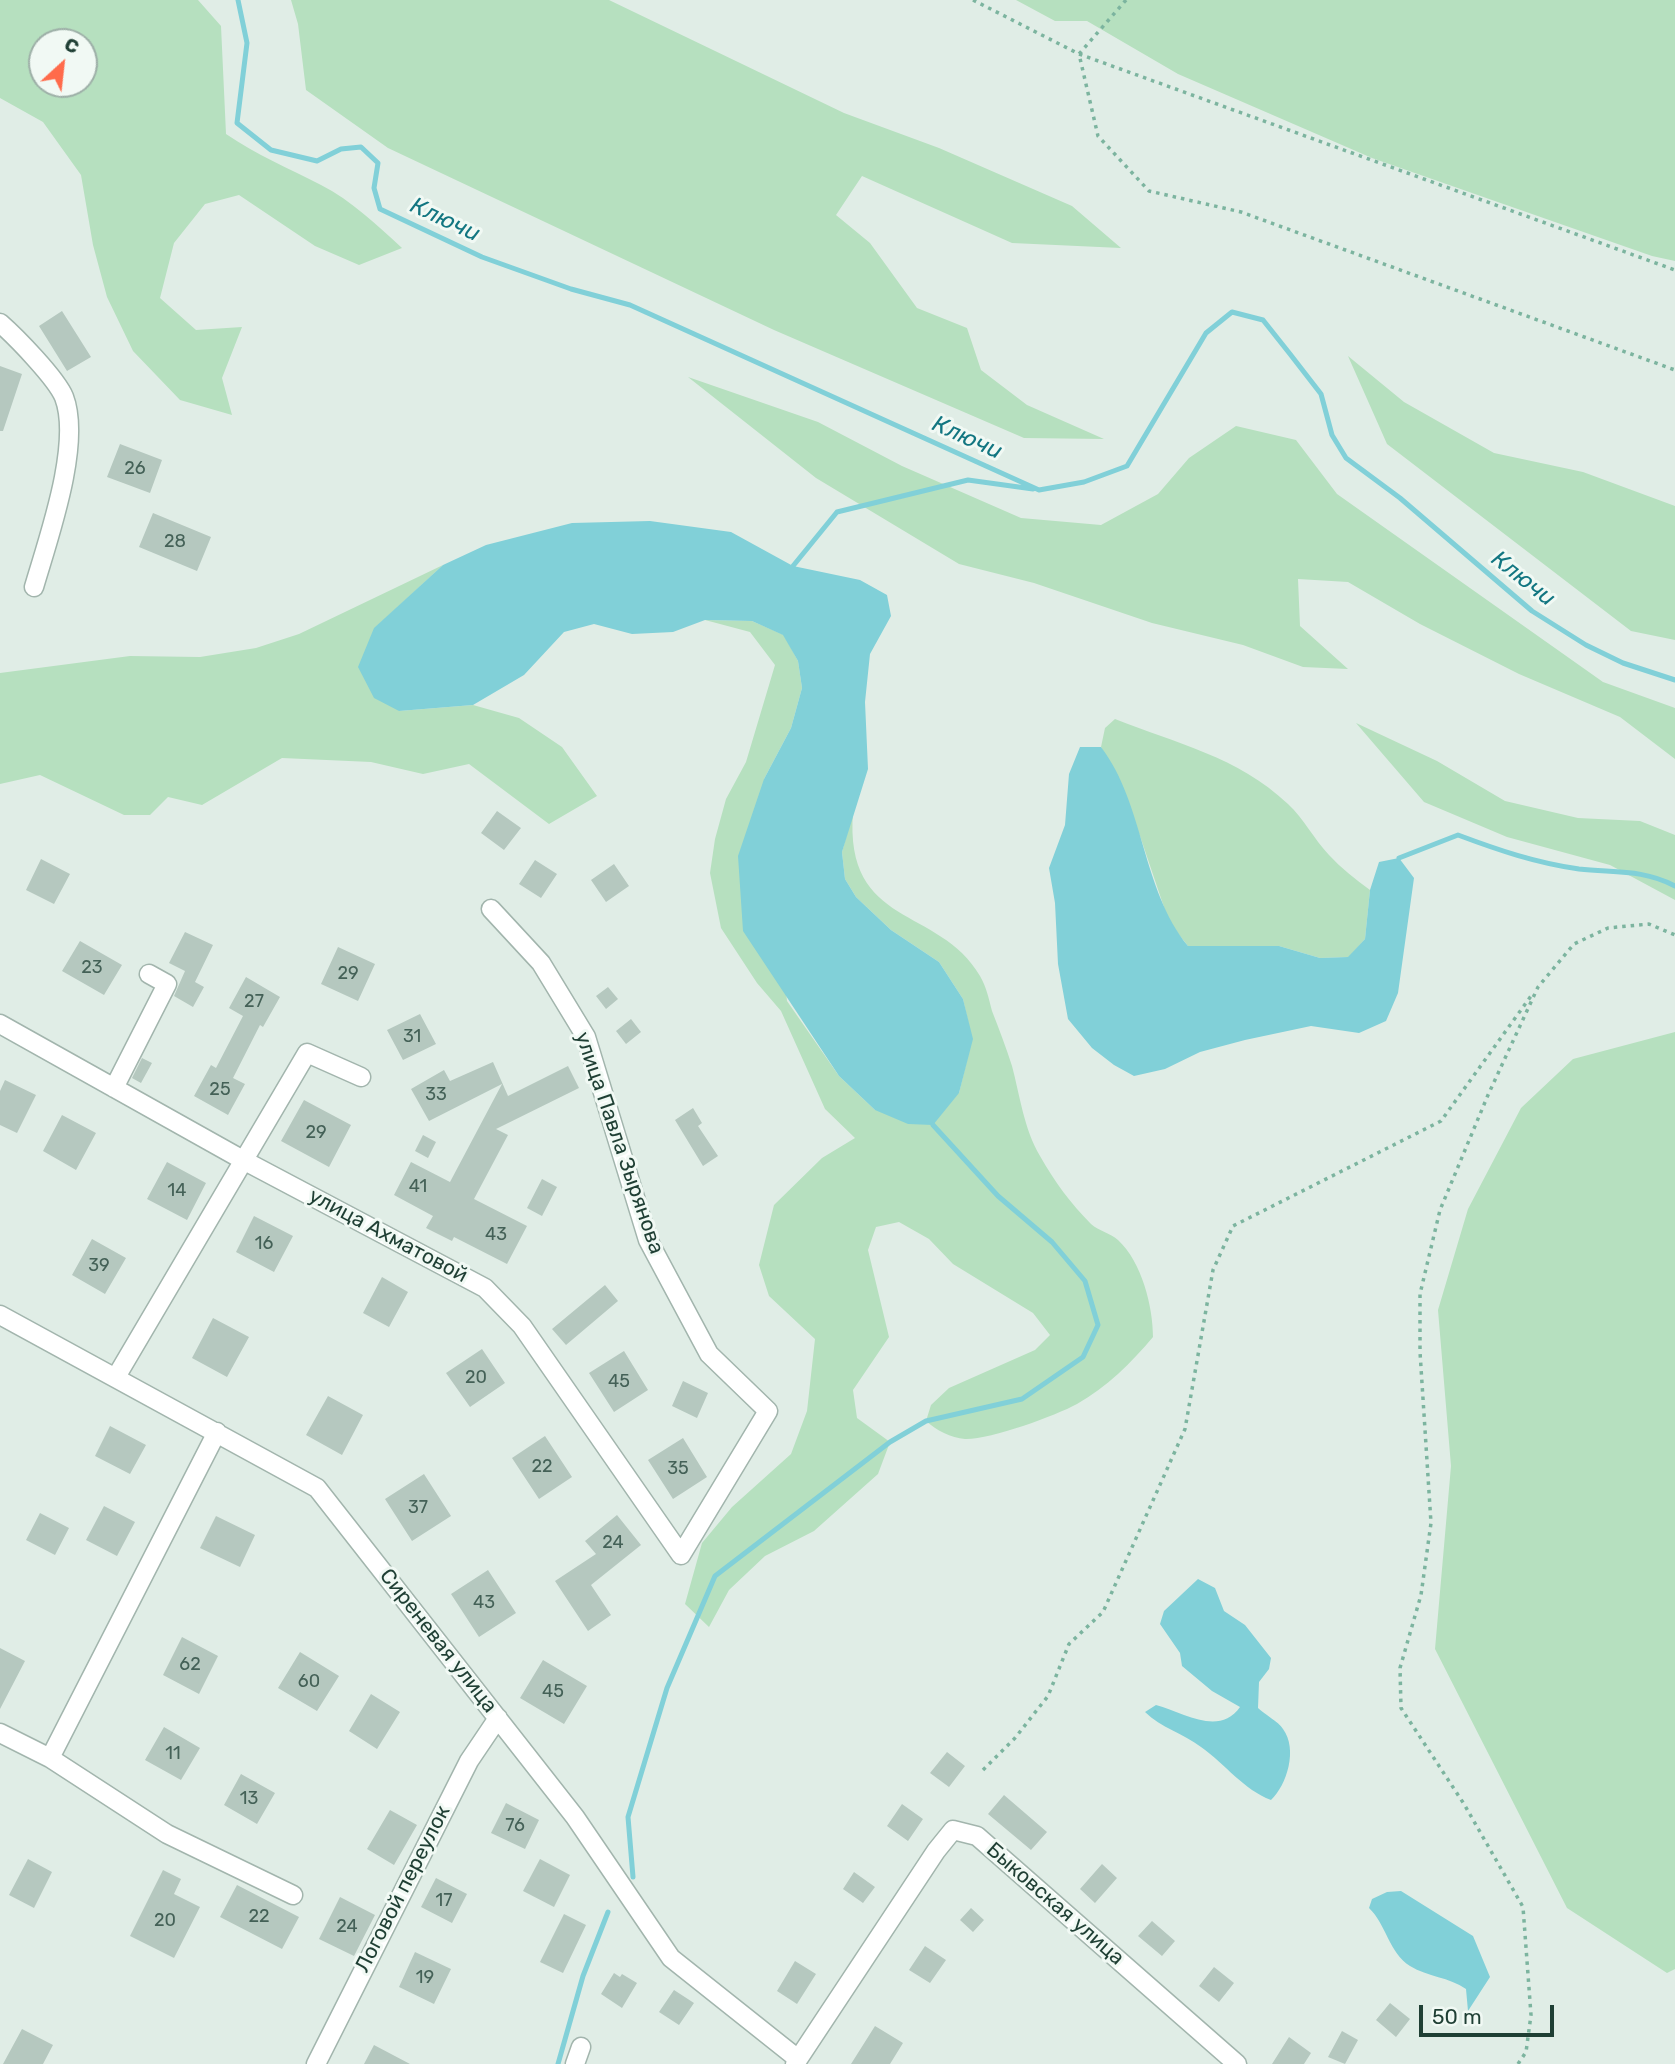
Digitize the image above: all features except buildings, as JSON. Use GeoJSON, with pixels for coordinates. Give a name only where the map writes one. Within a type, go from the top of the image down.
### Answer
{"type":"FeatureCollection","features":[{"type":"Feature","properties":{"kind":"street"},"geometry":{"type":"LineString","coordinates":[[0,323],[18,339],[64,397],[70,449],[34,587]]}},
{"type":"Feature","properties":{"kind":"street","name":"улица Павла Зырянова"},"geometry":{"type":"LineString","coordinates":[[491,909],[541,963],[586,1037],[648,1240],[709,1354],[768,1412],[681,1555]]}},
{"type":"Feature","properties":{"kind":"street"},"geometry":{"type":"LineString","coordinates":[[114,1088],[167,984],[149,974]]}},
{"type":"Feature","properties":{"kind":"street","name":"улица Ахматовой"},"geometry":{"type":"LineString","coordinates":[[0,1024],[243,1160],[485,1288],[522,1326],[681,1555]]}},
{"type":"Feature","properties":{"kind":"street"},"geometry":{"type":"LineString","coordinates":[[116,1377],[307,1053],[360,1077]]}},
{"type":"Feature","properties":{"kind":"street","name":"Сиреневая улица"},"geometry":{"type":"LineString","coordinates":[[0,1315],[317,1488],[575,1817],[671,1958],[797,2062]]}},
{"type":"Feature","properties":{"kind":"street"},"geometry":{"type":"LineString","coordinates":[[50,1758],[217,1432]]}},
{"type":"Feature","properties":{"kind":"street","name":"Логовой переулок"},"geometry":{"type":"LineString","coordinates":[[316,2064],[469,1761],[498,1718]]}},
{"type":"Feature","properties":{"kind":"street"},"geometry":{"type":"LineString","coordinates":[[0,1733],[50,1758],[167,1834],[293,1895]]}},
{"type":"Feature","properties":{"kind":"street","name":"Быковская улица"},"geometry":{"type":"LineString","coordinates":[[797,2062],[936,1850],[953,1830],[977,1836],[1237,2064]]}},
{"type":"Feature","properties":{"kind":"street"},"geometry":{"type":"LineString","coordinates":[[575,2064],[581,2047]]}},
{"type":"Feature","properties":{"kind":"path"},"geometry":{"type":"LineString","coordinates":[[973,0],[1079,54],[1675,270]]}},
{"type":"Feature","properties":{"kind":"path"},"geometry":{"type":"LineString","coordinates":[[1079,54],[1126,0]]}},
{"type":"Feature","properties":{"kind":"path"},"geometry":{"type":"LineString","coordinates":[[1079,54],[1098,136],[1149,191],[1241,212],[1675,370]]}},
{"type":"Feature","properties":{"kind":"path"},"geometry":{"type":"LineString","coordinates":[[983,1770],[1015,1738],[1048,1696],[1069,1644],[1103,1612],[1185,1429],[1213,1270],[1233,1226],[1441,1121],[1538,987],[1574,944],[1608,928],[1649,924],[1675,934]]}},
{"type":"Feature","properties":{"kind":"path"},"geometry":{"type":"LineString","coordinates":[[1517,2064],[1525,2053],[1531,2015],[1523,1907],[1464,1804],[1401,1708],[1400,1668],[1420,1595],[1431,1523],[1420,1352],[1420,1294],[1440,1210],[1488,1095],[1538,987]]}},
{"type":"Feature","properties":{"kind":"green space"},"geometry":{"type":"Polygon","coordinates":[[[0,0],[198,0],[221,26],[226,134],[343,198],[402,248],[359,265],[315,246],[239,195],[205,204],[174,243],[160,298],[196,330],[242,327],[222,378],[232,415],[180,400],[133,351],[107,297],[93,245],[81,175],[43,122],[0,98],[0,0]]]}},
{"type":"Feature","properties":{"kind":"green space"},"geometry":{"type":"Polygon","coordinates":[[[291,0],[609,0],[844,113],[939,148],[1072,206],[1121,248],[1012,243],[862,176],[836,215],[870,243],[917,308],[967,328],[981,370],[1027,405],[1104,439],[1024,438],[774,330],[388,148],[306,90],[298,24],[291,0]]]}},
{"type":"Feature","properties":{"kind":"green space"},"geometry":{"type":"Polygon","coordinates":[[[1016,0],[1675,0],[1675,261],[1652,256],[1372,158],[1178,74],[1087,21],[1055,21],[1016,0]]]}},
{"type":"Feature","properties":{"kind":"green space"},"geometry":{"type":"Polygon","coordinates":[[[1348,356],[1404,402],[1494,453],[1583,472],[1675,506],[1675,640],[1631,631],[1387,444],[1348,356]]]}},
{"type":"Feature","properties":{"kind":"green space"},"geometry":{"type":"Polygon","coordinates":[[[688,377],[818,422],[902,466],[1021,518],[1101,525],[1158,494],[1189,458],[1236,426],[1296,440],[1337,494],[1603,682],[1675,708],[1675,759],[1620,717],[1519,674],[1420,624],[1348,582],[1298,579],[1300,626],[1348,669],[1303,667],[1243,645],[1152,623],[1034,583],[959,564],[816,478],[688,377]]]}},
{"type":"Feature","properties":{"kind":"green space"},"geometry":{"type":"Polygon","coordinates":[[[443,565],[374,629],[399,711],[473,705],[519,718],[562,747],[597,796],[549,824],[469,764],[423,774],[371,762],[282,758],[202,805],[168,797],[150,815],[124,815],[40,775],[0,784],[0,673],[130,656],[200,657],[256,648],[299,634],[443,565]]]}},
{"type":"Feature","properties":{"kind":"green space"},"geometry":{"type":"Polygon","coordinates":[[[705,620],[752,621],[784,635],[798,661],[802,688],[791,728],[764,779],[787,1001],[839,1076],[875,1110],[959,1093],[972,1039],[963,999],[939,962],[891,930],[856,897],[845,879],[842,852],[853,812],[854,850],[863,877],[878,897],[942,937],[962,953],[980,976],[1012,1066],[1026,1124],[1035,1146],[1063,1192],[1091,1224],[1118,1240],[1134,1260],[1148,1299],[1153,1337],[1108,1382],[1067,1409],[990,1436],[965,1439],[949,1435],[926,1421],[931,1405],[949,1388],[1035,1350],[1050,1335],[1033,1313],[953,1264],[929,1239],[899,1222],[876,1227],[868,1250],[889,1337],[853,1390],[857,1418],[890,1442],[878,1474],[814,1531],[765,1556],[729,1590],[709,1627],[685,1604],[702,1543],[732,1507],[791,1454],[807,1411],[815,1339],[769,1296],[759,1265],[774,1205],[822,1158],[855,1138],[825,1109],[781,1011],[757,983],[721,928],[710,873],[715,839],[726,799],[746,762],[775,665],[750,632],[705,620]]]}},
{"type":"Feature","properties":{"kind":"green space"},"geometry":{"type":"Polygon","coordinates":[[[1115,719],[1227,763],[1248,774],[1288,804],[1329,855],[1370,890],[1365,939],[1349,957],[1320,958],[1279,946],[1188,946],[1169,922],[1140,836],[1101,747],[1105,728],[1115,719]]]}},
{"type":"Feature","properties":{"kind":"green space"},"geometry":{"type":"Polygon","coordinates":[[[1356,723],[1437,761],[1505,801],[1578,818],[1640,821],[1675,835],[1675,900],[1610,865],[1507,837],[1424,802],[1356,723]]]}},
{"type":"Feature","properties":{"kind":"green space"},"geometry":{"type":"Polygon","coordinates":[[[1675,1032],[1675,1969],[1667,1973],[1567,1908],[1435,1649],[1451,1466],[1438,1310],[1468,1209],[1521,1108],[1573,1059],[1675,1032]]]}},
{"type":"Feature","properties":{"kind":"water"},"geometry":{"type":"Polygon","coordinates":[[[650,521],[731,532],[793,566],[860,580],[887,595],[891,616],[870,654],[865,702],[868,769],[842,852],[845,879],[856,897],[891,930],[939,962],[963,999],[973,1039],[959,1093],[933,1125],[908,1124],[875,1110],[839,1076],[743,931],[738,856],[764,779],[791,728],[802,688],[798,661],[783,635],[752,621],[705,620],[673,632],[632,634],[594,624],[564,632],[524,675],[473,705],[399,711],[374,698],[358,667],[374,628],[443,565],[486,545],[572,523],[650,521]]]}},
{"type":"Feature","properties":{"kind":"water"},"geometry":{"type":"Polygon","coordinates":[[[1080,747],[1101,747],[1115,770],[1127,794],[1161,899],[1188,946],[1279,946],[1320,958],[1348,957],[1365,939],[1370,890],[1379,862],[1399,858],[1414,878],[1398,993],[1386,1021],[1359,1033],[1311,1026],[1245,1040],[1200,1052],[1165,1069],[1134,1076],[1092,1048],[1068,1019],[1058,964],[1055,903],[1049,868],[1065,825],[1069,774],[1080,747]]]}},
{"type":"Feature","properties":{"kind":"water"},"geometry":{"type":"Polygon","coordinates":[[[1198,1579],[1215,1588],[1224,1611],[1245,1625],[1271,1658],[1269,1669],[1259,1682],[1258,1708],[1283,1729],[1290,1746],[1290,1756],[1286,1776],[1271,1800],[1252,1790],[1194,1742],[1145,1712],[1156,1705],[1189,1717],[1211,1721],[1231,1716],[1240,1707],[1212,1691],[1182,1666],[1180,1653],[1160,1624],[1164,1611],[1198,1579]]]}},
{"type":"Feature","properties":{"kind":"water"},"geometry":{"type":"Polygon","coordinates":[[[1401,1891],[1473,1936],[1490,1977],[1468,2011],[1466,1989],[1410,1966],[1397,1954],[1380,1922],[1369,1908],[1372,1899],[1387,1892],[1401,1891]]]}},
{"type":"Feature","properties":{"kind":"waterway","name":"Ключи"},"geometry":{"type":"LineString","coordinates":[[238,0],[247,43],[237,123],[271,150],[317,161],[341,149],[361,147],[378,163],[374,188],[380,209],[482,257],[571,289],[630,305],[1039,490],[1084,482],[1127,466],[1206,333],[1232,312],[1263,320],[1321,394],[1332,435],[1346,458],[1400,498],[1532,611],[1586,645],[1623,663],[1675,680]]}},
{"type":"Feature","properties":{"kind":"waterway"},"geometry":{"type":"LineString","coordinates":[[793,566],[837,512],[968,480],[1033,489]]}},
{"type":"Feature","properties":{"kind":"waterway"},"geometry":{"type":"LineString","coordinates":[[1399,858],[1458,835],[1548,863],[1579,869],[1640,874],[1675,886]]}},
{"type":"Feature","properties":{"kind":"waterway"},"geometry":{"type":"LineString","coordinates":[[633,1877],[628,1817],[667,1688],[715,1576],[890,1442],[926,1421],[1022,1399],[1083,1357],[1098,1325],[1085,1281],[1052,1242],[998,1196],[933,1125]]}},
{"type":"Feature","properties":{"kind":"waterway"},"geometry":{"type":"LineString","coordinates":[[558,2064],[583,1976],[608,1912]]}}]}
